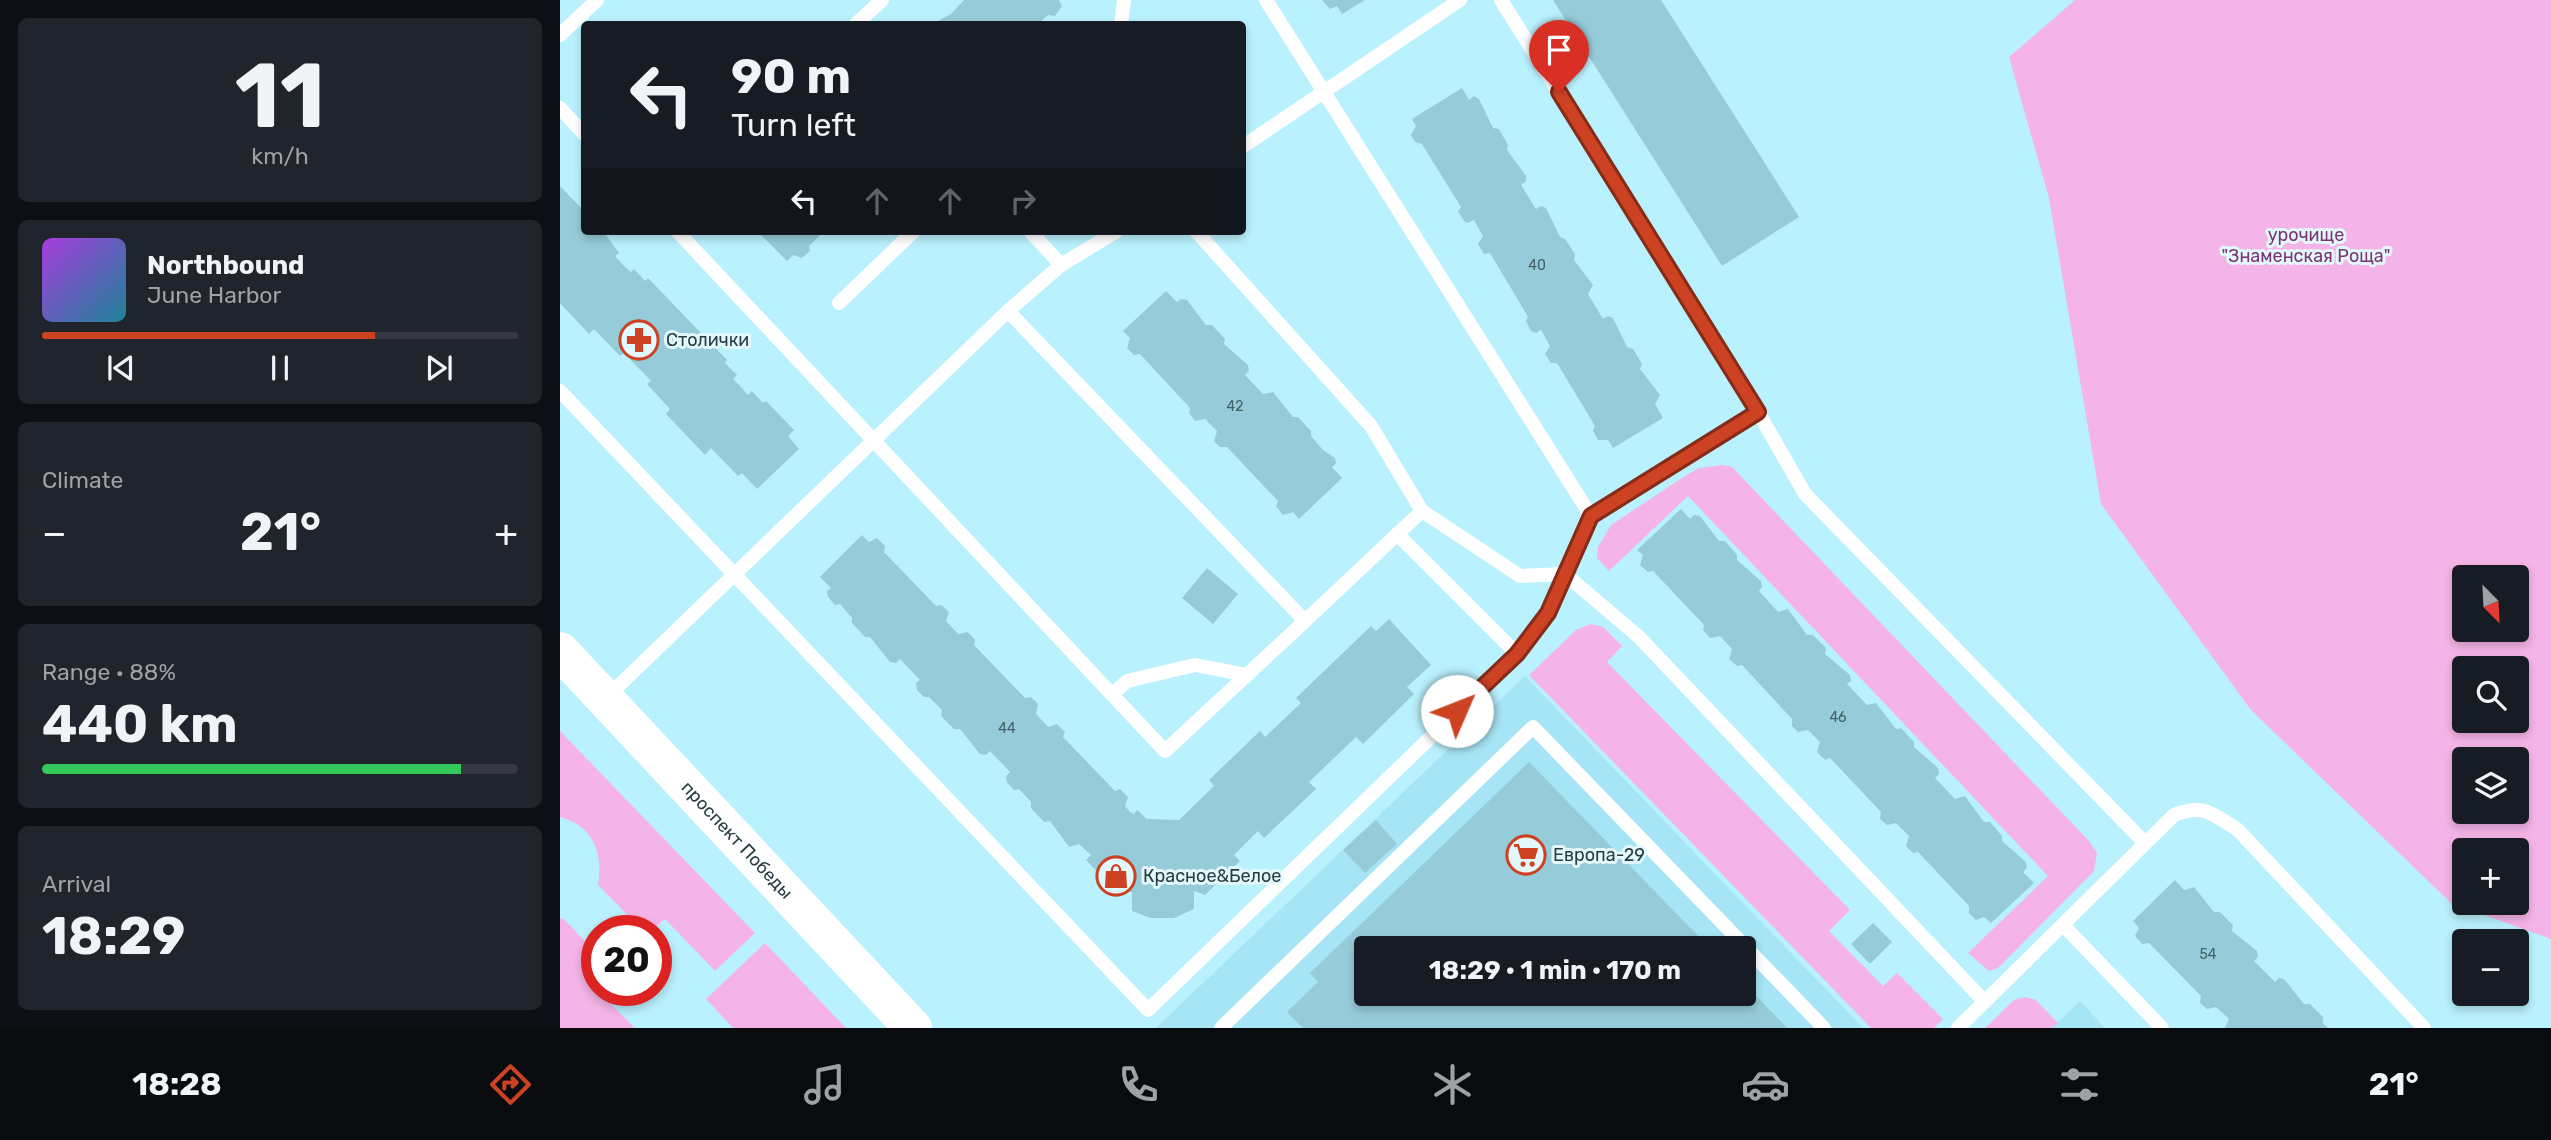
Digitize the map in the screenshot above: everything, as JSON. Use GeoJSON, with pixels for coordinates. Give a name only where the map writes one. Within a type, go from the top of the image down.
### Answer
{"type":"FeatureCollection","features":[{"type":"Feature","properties":{"kind":"main road","name":"проспект Победы"},"geometry":{"type":"LineString","coordinates":[[560,651],[913,1028]]}},
{"type":"Feature","properties":{"kind":"lane"},"geometry":{"type":"LineString","coordinates":[[560,35],[597,0]]}},
{"type":"Feature","properties":{"kind":"lane"},"geometry":{"type":"LineString","coordinates":[[859,21],[882,0]]}},
{"type":"Feature","properties":{"kind":"lane"},"geometry":{"type":"LineString","coordinates":[[1121,21],[1124,0]]}},
{"type":"Feature","properties":{"kind":"lane"},"geometry":{"type":"LineString","coordinates":[[1266,0],[1591,516]]}},
{"type":"Feature","properties":{"kind":"lane"},"geometry":{"type":"LineString","coordinates":[[1246,144],[1460,0]]}},
{"type":"Feature","properties":{"kind":"lane"},"geometry":{"type":"LineString","coordinates":[[1502,0],[1758,412],[1805,494],[2145,844]]}},
{"type":"Feature","properties":{"kind":"lane"},"geometry":{"type":"LineString","coordinates":[[560,108],[581,131]]}},
{"type":"Feature","properties":{"kind":"lane"},"geometry":{"type":"LineString","coordinates":[[681,235],[1165,751],[1422,511]]}},
{"type":"Feature","properties":{"kind":"lane"},"geometry":{"type":"LineString","coordinates":[[839,303],[911,235]]}},
{"type":"Feature","properties":{"kind":"lane"},"geometry":{"type":"LineString","coordinates":[[1034,235],[1061,265]]}},
{"type":"Feature","properties":{"kind":"lane"},"geometry":{"type":"LineString","coordinates":[[606,698],[873,438],[1008,311],[1061,265],[1110,235]]}},
{"type":"Feature","properties":{"kind":"lane"},"geometry":{"type":"LineString","coordinates":[[1200,235],[1371,426],[1422,511],[1520,576],[1565,574],[1639,637],[1985,1002]]}},
{"type":"Feature","properties":{"kind":"lane"},"geometry":{"type":"LineString","coordinates":[[1008,311],[1305,621]]}},
{"type":"Feature","properties":{"kind":"lane"},"geometry":{"type":"LineString","coordinates":[[560,391],[1148,1010],[1517,654],[1548,613],[1591,516],[1758,412]]}},
{"type":"Feature","properties":{"kind":"lane"},"geometry":{"type":"LineString","coordinates":[[1397,534],[1517,654]]}},
{"type":"Feature","properties":{"kind":"lane"},"geometry":{"type":"LineString","coordinates":[[1112,695],[1127,681],[1195,666],[1247,675]]}},
{"type":"Feature","properties":{"kind":"lane"},"geometry":{"type":"LineString","coordinates":[[1221,1028],[1533,727],[1824,1028]]}},
{"type":"Feature","properties":{"kind":"lane"},"geometry":{"type":"LineString","coordinates":[[1958,1028],[2174,815],[2192,808],[2209,811],[2238,830],[2424,1028]]}},
{"type":"Feature","properties":{"kind":"lane"},"geometry":{"type":"LineString","coordinates":[[2063,925],[2162,1028]]}},
{"type":"Feature","properties":{"kind":"shaded area"},"geometry":{"type":"Polygon","coordinates":[[[1525,676],[1863,1028],[1156,1028],[1525,676]]]}},
{"type":"Feature","properties":{"kind":"shaded area"},"geometry":{"type":"Polygon","coordinates":[[[2080,1001],[2105,1028],[2052,1028],[2080,1001]]]}},
{"type":"Feature","properties":{"kind":"green space","name":"урочище \"Знаменская Роща\""},"geometry":{"type":"Polygon","coordinates":[[[2075,0],[2551,0],[2551,939],[2484,915],[2529,915],[2529,838],[2452,838],[2451,903],[2251,710],[2101,504],[2049,198],[2009,57],[2075,0]]]}},
{"type":"Feature","properties":{"kind":"green space"},"geometry":{"type":"Polygon","coordinates":[[[1723,465],[1732,467],[2089,841],[2097,853],[2094,871],[1998,968],[1989,971],[1968,953],[2048,876],[1688,496],[1609,571],[1597,558],[1598,547],[1611,525],[1699,468],[1723,465]]]}},
{"type":"Feature","properties":{"kind":"green space"},"geometry":{"type":"Polygon","coordinates":[[[1590,624],[1603,627],[1622,646],[1607,662],[1850,910],[1829,931],[1883,986],[1897,973],[1943,1019],[1934,1028],[1871,1028],[1529,675],[1576,630],[1590,624]]]}},
{"type":"Feature","properties":{"kind":"green space"},"geometry":{"type":"Polygon","coordinates":[[[560,731],[755,933],[715,971],[672,926],[672,915],[627,915],[598,885],[599,862],[594,842],[581,827],[560,817],[560,731]]]}},
{"type":"Feature","properties":{"kind":"green space"},"geometry":{"type":"Polygon","coordinates":[[[563,918],[581,937],[581,1006],[613,1006],[635,1028],[560,1028],[560,919],[563,918]]]}},
{"type":"Feature","properties":{"kind":"green space"},"geometry":{"type":"Polygon","coordinates":[[[765,943],[846,1028],[733,1028],[706,999],[765,943]]]}},
{"type":"Feature","properties":{"kind":"green space"},"geometry":{"type":"Polygon","coordinates":[[[2026,997],[2036,1000],[2058,1023],[2052,1028],[1985,1028],[2014,1000],[2026,997]]]}},
{"type":"Feature","properties":{"kind":"building"},"geometry":{"type":"Polygon","coordinates":[[[964,0],[1059,0],[1062,6],[1055,16],[1048,15],[1041,21],[938,21],[951,14],[964,0]]]}},
{"type":"Feature","properties":{"kind":"building"},"geometry":{"type":"Polygon","coordinates":[[[1322,0],[1365,0],[1342,14],[1337,6],[1330,9],[1322,0]]]}},
{"type":"Feature","properties":{"kind":"building"},"geometry":{"type":"Polygon","coordinates":[[[1553,0],[1661,0],[1799,217],[1722,266],[1553,0]]]}},
{"type":"Feature","properties":{"kind":"building"},"geometry":{"type":"Polygon","coordinates":[[[1462,88],[1469,100],[1474,96],[1479,99],[1493,128],[1499,129],[1508,145],[1507,150],[1526,176],[1526,181],[1521,185],[1536,209],[1541,206],[1546,208],[1560,237],[1565,239],[1575,254],[1574,260],[1593,285],[1588,294],[1603,319],[1608,316],[1613,318],[1627,347],[1633,349],[1642,364],[1640,369],[1660,395],[1655,404],[1663,418],[1613,448],[1608,440],[1598,440],[1593,431],[1595,426],[1557,363],[1551,363],[1545,354],[1550,346],[1541,330],[1536,333],[1531,331],[1526,321],[1528,317],[1490,253],[1484,254],[1478,244],[1483,236],[1474,220],[1467,223],[1464,221],[1458,211],[1461,207],[1422,144],[1415,142],[1411,135],[1416,126],[1412,119],[1462,88]]]}},
{"type":"Feature","properties":{"kind":"building"},"geometry":{"type":"Polygon","coordinates":[[[560,186],[581,208],[581,235],[606,235],[619,253],[615,256],[623,265],[631,272],[634,269],[645,281],[648,278],[727,360],[725,363],[737,375],[733,379],[748,395],[752,391],[763,403],[766,401],[794,430],[788,436],[799,449],[757,489],[742,473],[738,476],[711,448],[705,455],[666,414],[670,409],[647,384],[651,381],[624,353],[620,356],[594,329],[589,334],[560,303],[560,186]]]}},
{"type":"Feature","properties":{"kind":"building"},"geometry":{"type":"Polygon","coordinates":[[[761,235],[820,235],[802,258],[793,255],[787,261],[761,235]]]}},
{"type":"Feature","properties":{"kind":"building"},"geometry":{"type":"Polygon","coordinates":[[[1166,291],[1177,302],[1181,299],[1187,300],[1206,325],[1212,325],[1225,339],[1224,344],[1248,365],[1249,371],[1245,375],[1263,394],[1273,392],[1293,417],[1298,417],[1311,431],[1311,436],[1323,450],[1335,458],[1336,463],[1332,467],[1342,478],[1299,519],[1293,512],[1283,515],[1276,506],[1278,501],[1227,447],[1220,447],[1214,441],[1217,431],[1205,419],[1195,421],[1189,413],[1190,408],[1140,354],[1134,355],[1127,348],[1130,338],[1123,331],[1166,291]]]}},
{"type":"Feature","properties":{"kind":"building"},"geometry":{"type":"Polygon","coordinates":[[[1681,509],[1690,519],[1694,515],[1700,516],[1719,541],[1725,541],[1737,555],[1737,560],[1761,581],[1762,587],[1759,591],[1778,612],[1788,609],[1807,635],[1813,635],[1826,648],[1825,654],[1850,675],[1851,681],[1847,684],[1867,705],[1876,703],[1896,729],[1901,728],[1914,742],[1914,747],[1938,768],[1939,774],[1935,778],[1955,799],[1965,796],[1984,822],[1990,822],[2002,836],[2002,841],[2026,862],[2027,868],[2023,872],[2034,883],[1991,923],[1984,917],[1976,920],[1969,913],[1969,906],[1918,852],[1913,853],[1906,846],[1909,836],[1896,823],[1887,825],[1880,819],[1881,812],[1830,758],[1825,760],[1817,752],[1820,742],[1808,730],[1798,732],[1792,726],[1792,719],[1742,665],[1737,666],[1729,659],[1732,649],[1720,636],[1710,638],[1703,630],[1704,625],[1653,571],[1648,572],[1640,565],[1643,555],[1637,550],[1681,509]]]}},
{"type":"Feature","properties":{"kind":"building"},"geometry":{"type":"Polygon","coordinates":[[[862,535],[869,542],[877,538],[885,546],[884,552],[936,606],[941,605],[949,612],[946,621],[958,634],[968,632],[975,640],[974,645],[1025,698],[1031,697],[1038,704],[1036,714],[1048,727],[1057,724],[1065,732],[1063,737],[1115,791],[1120,789],[1128,797],[1125,806],[1130,812],[1134,814],[1137,810],[1147,819],[1179,820],[1214,786],[1209,780],[1260,731],[1265,737],[1301,703],[1296,698],[1371,626],[1376,631],[1389,619],[1431,665],[1407,687],[1414,694],[1363,744],[1356,737],[1309,782],[1316,789],[1264,838],[1258,831],[1234,855],[1240,861],[1205,895],[1194,891],[1194,909],[1174,918],[1151,918],[1132,911],[1132,892],[1117,892],[1086,860],[1091,855],[1079,844],[1069,847],[1050,821],[1044,822],[1019,789],[1014,790],[1007,782],[1006,776],[1010,772],[990,751],[986,755],[980,754],[960,729],[954,729],[941,716],[942,710],[917,690],[916,683],[920,680],[900,659],[896,663],[890,662],[870,637],[865,637],[852,623],[852,618],[840,604],[835,605],[828,597],[827,591],[831,588],[820,577],[862,535]]]}},
{"type":"Feature","properties":{"kind":"building"},"geometry":{"type":"Polygon","coordinates":[[[1207,568],[1238,594],[1213,624],[1182,598],[1207,568]]]}},
{"type":"Feature","properties":{"kind":"building","name":"Европа-29"},"geometry":{"type":"Polygon","coordinates":[[[1529,762],[1698,936],[1354,936],[1354,1006],[1756,1006],[1756,996],[1787,1028],[1303,1028],[1287,1012],[1318,982],[1310,973],[1529,762]]]}},
{"type":"Feature","properties":{"kind":"building"},"geometry":{"type":"Polygon","coordinates":[[[1376,820],[1397,844],[1365,873],[1343,850],[1376,820]]]}},
{"type":"Feature","properties":{"kind":"building"},"geometry":{"type":"Polygon","coordinates":[[[2175,880],[2184,890],[2194,887],[2214,912],[2220,912],[2233,925],[2232,931],[2257,951],[2258,957],[2254,961],[2275,982],[2279,978],[2284,979],[2304,1004],[2310,1004],[2323,1017],[2323,1023],[2328,1028],[2225,1028],[2229,1019],[2216,1007],[2207,1009],[2200,1003],[2201,996],[2149,943],[2142,944],[2135,936],[2139,928],[2133,921],[2175,880]]]}},
{"type":"Feature","properties":{"kind":"building"},"geometry":{"type":"Polygon","coordinates":[[[1873,923],[1892,942],[1870,964],[1851,944],[1873,923]]]}},
{"type":"Feature","properties":{"kind":"place","name":"Столички"},"geometry":{"type":"Point","coordinates":[639,340]}},
{"type":"Feature","properties":{"kind":"place","name":"Европа-29"},"geometry":{"type":"Point","coordinates":[1526,855]}},
{"type":"Feature","properties":{"kind":"place","name":"Красное&Белое"},"geometry":{"type":"Point","coordinates":[1116,876]}},
{"type":"Feature","properties":{"kind":"route"},"geometry":{"type":"LineString","coordinates":[[1457,711],[1517,654],[1548,613],[1591,516],[1758,412],[1559,92]]}}]}
